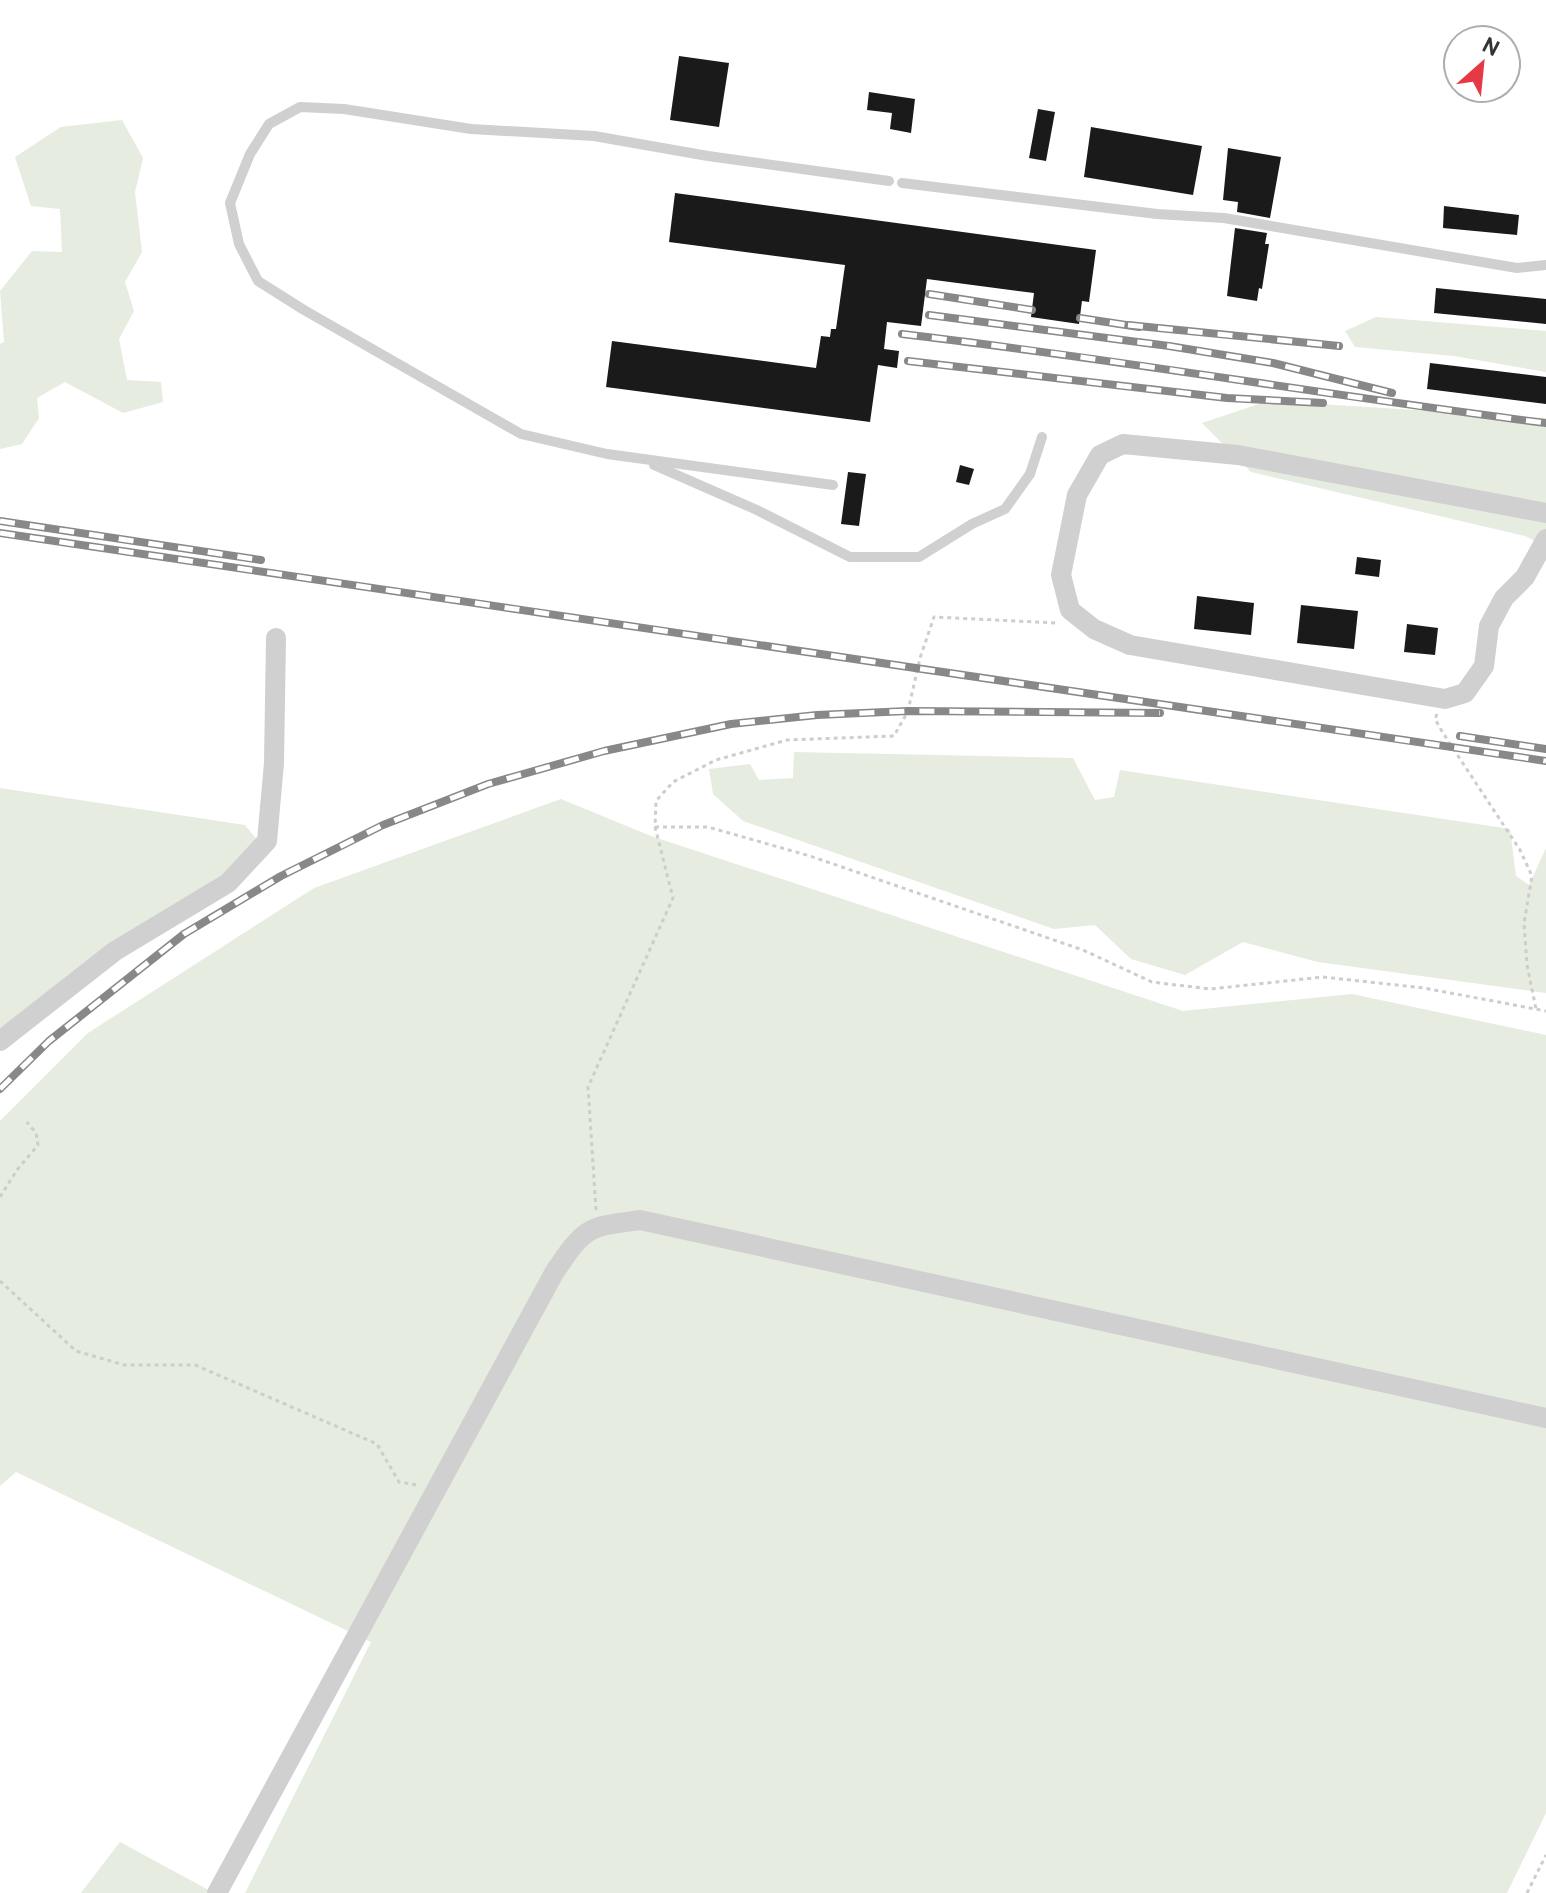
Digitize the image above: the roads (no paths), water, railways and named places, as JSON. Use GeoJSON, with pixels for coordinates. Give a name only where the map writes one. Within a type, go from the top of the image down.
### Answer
{"type":"FeatureCollection","features":[{"type":"Feature","properties":{"kind":"street"},"geometry":{"type":"LineString","coordinates":[[1546,513],[1238,455],[1123,444],[1100,455],[1077,495],[1061,575],[1070,610],[1094,629],[1130,645],[1445,699],[1465,693],[1484,666],[1489,626],[1504,598],[1525,577],[1546,539]]}},
{"type":"Feature","properties":{"kind":"street"},"geometry":{"type":"LineString","coordinates":[[0,1041],[115,951],[228,883],[267,841],[274,763],[276,638]]}},
{"type":"Feature","properties":{"kind":"street"},"geometry":{"type":"LineString","coordinates":[[217,1893],[554,1273],[576,1239],[597,1226],[640,1220],[1546,1418]]}},
{"type":"Feature","properties":{"kind":"lane"},"geometry":{"type":"LineString","coordinates":[[833,485],[607,454],[521,434],[258,281],[239,244],[230,203],[250,154],[269,124],[300,107],[344,109],[471,129],[594,136],[708,156],[889,181]]}},
{"type":"Feature","properties":{"kind":"lane"},"geometry":{"type":"LineString","coordinates":[[902,183],[1157,214],[1224,218],[1517,268],[1546,265]]}},
{"type":"Feature","properties":{"kind":"lane"},"geometry":{"type":"LineString","coordinates":[[642,459],[757,510],[850,557],[919,557],[972,524],[1005,509],[1030,474],[1042,437]]}},
{"type":"Feature","properties":{"kind":"railway"},"geometry":{"type":"LineString","coordinates":[[929,294],[1032,310]]}},
{"type":"Feature","properties":{"kind":"railway"},"geometry":{"type":"LineString","coordinates":[[929,315],[1169,346],[1273,363],[1392,393]]}},
{"type":"Feature","properties":{"kind":"railway"},"geometry":{"type":"LineString","coordinates":[[1080,318],[1139,327]]}},
{"type":"Feature","properties":{"kind":"railway"},"geometry":{"type":"LineString","coordinates":[[1128,325],[1339,346]]}},
{"type":"Feature","properties":{"kind":"railway"},"geometry":{"type":"LineString","coordinates":[[902,334],[1546,423]]}},
{"type":"Feature","properties":{"kind":"railway"},"geometry":{"type":"LineString","coordinates":[[908,361],[1227,398],[1323,403]]}},
{"type":"Feature","properties":{"kind":"railway"},"geometry":{"type":"LineString","coordinates":[[0,521],[261,560]]}},
{"type":"Feature","properties":{"kind":"railway"},"geometry":{"type":"LineString","coordinates":[[0,533],[1546,761]]}},
{"type":"Feature","properties":{"kind":"railway"},"geometry":{"type":"LineString","coordinates":[[0,1089],[49,1041],[184,934],[281,876],[383,825],[488,784],[604,751],[731,724],[817,715],[908,711],[1160,713]]}},
{"type":"Feature","properties":{"kind":"railway"},"geometry":{"type":"LineString","coordinates":[[1460,736],[1546,749]]}}]}
